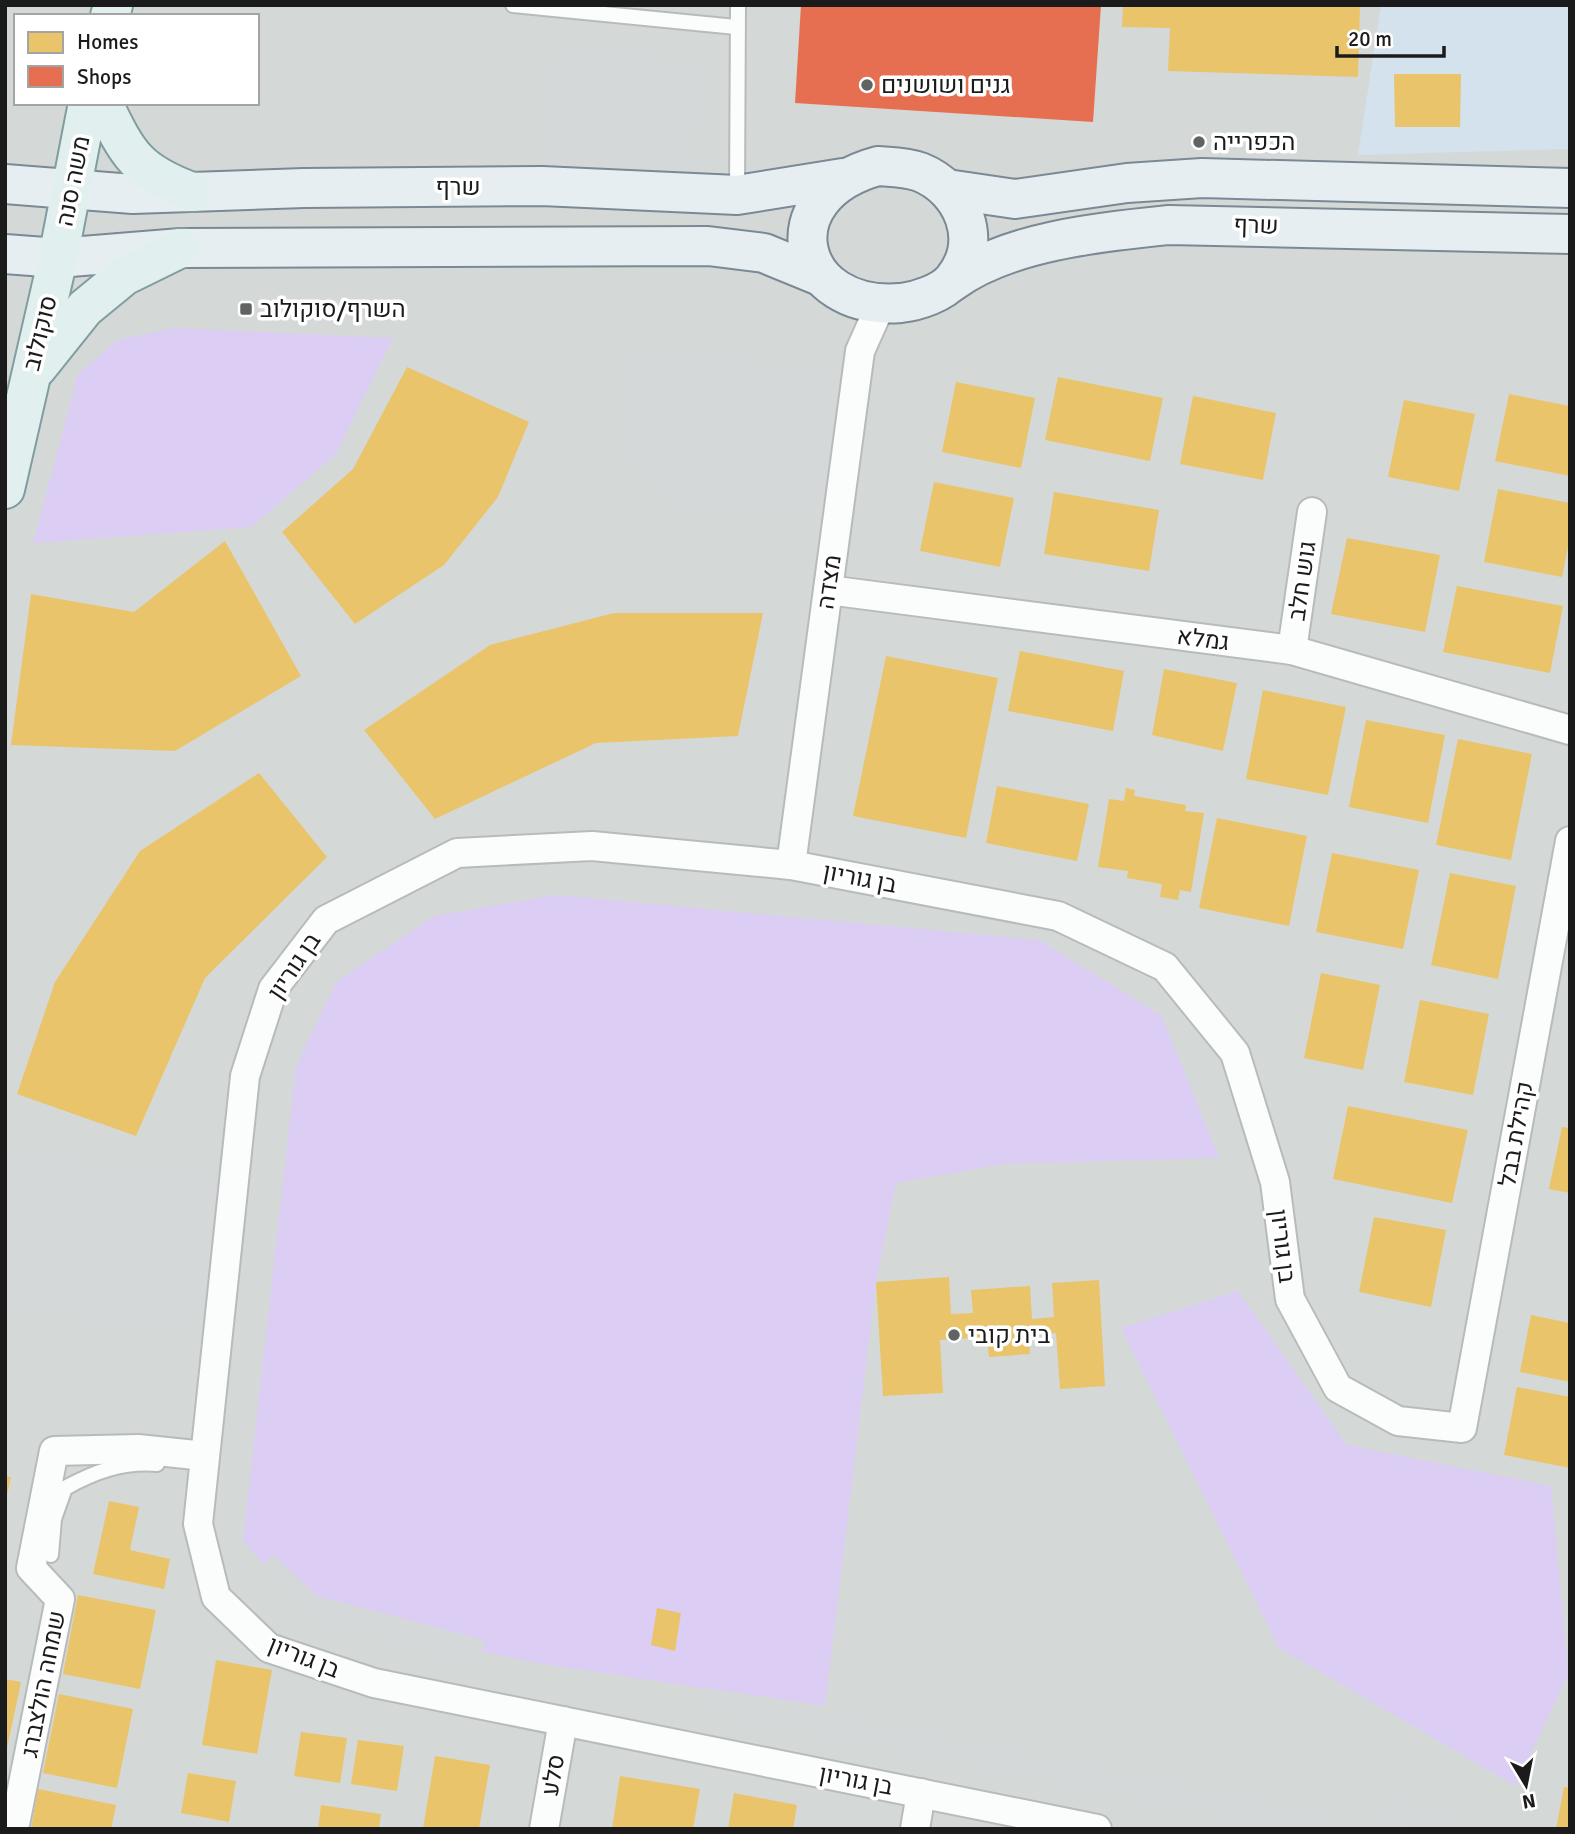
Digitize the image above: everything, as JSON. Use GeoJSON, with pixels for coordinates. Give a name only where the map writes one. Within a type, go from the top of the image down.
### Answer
{"type":"FeatureCollection","features":[{"type":"Feature","properties":{"kind":"main road","name":"משה סנה"},"geometry":{"type":"LineString","coordinates":[[58,258],[88,105]]}},
{"type":"Feature","properties":{"kind":"main road"},"geometry":{"type":"LineString","coordinates":[[104,105],[125,150],[158,180],[192,192]]}},
{"type":"Feature","properties":{"kind":"main road"},"geometry":{"type":"LineString","coordinates":[[29,377],[85,308],[124,276],[181,248]]}},
{"type":"Feature","properties":{"kind":"main road","name":"סוקולוב"},"geometry":{"type":"LineString","coordinates":[[5,489],[58,258]]}},
{"type":"Feature","properties":{"kind":"street"},"geometry":{"type":"LineString","coordinates":[[5,254],[58,258],[181,248],[708,246],[764,253],[820,276],[858,300],[881,304],[926,297],[952,282],[964,263],[968,245],[964,211],[947,189],[920,172],[903,167],[878,166],[843,178],[823,195],[813,211],[807,234],[811,256],[820,276]]}},
{"type":"Feature","properties":{"kind":"street","name":"שרף"},"geometry":{"type":"LineString","coordinates":[[5,184],[133,194],[304,188],[542,186],[737,194],[843,178]]}},
{"type":"Feature","properties":{"kind":"street","name":"שרף"},"geometry":{"type":"LineString","coordinates":[[947,189],[1015,199],[1127,183],[1202,178],[1570,188]]}},
{"type":"Feature","properties":{"kind":"street","name":"שרף"},"geometry":{"type":"LineString","coordinates":[[952,282],[980,265],[1024,251],[1111,232],[1168,225],[1208,223],[1570,234]]}},
{"type":"Feature","properties":{"kind":"street","name":"מצדה"},"geometry":{"type":"LineString","coordinates":[[791,864],[860,351],[881,304]]}},
{"type":"Feature","properties":{"kind":"street","name":"גוש חלב"},"geometry":{"type":"LineString","coordinates":[[1292,650],[1312,512]]}},
{"type":"Feature","properties":{"kind":"street","name":"גמלא"},"geometry":{"type":"LineString","coordinates":[[828,590],[1292,650],[1570,730]]}},
{"type":"Feature","properties":{"kind":"street","name":"קהילת בבל"},"geometry":{"type":"LineString","coordinates":[[1462,1427],[1570,841]]}},
{"type":"Feature","properties":{"kind":"street","name":"בן גוריון"},"geometry":{"type":"LineString","coordinates":[[1097,1829],[374,1684],[269,1648],[216,1597],[198,1524],[245,1076],[273,989],[326,920],[457,853],[592,846],[791,864],[1058,916],[1166,967],[1235,1053],[1275,1182],[1290,1299],[1338,1388],[1398,1421],[1462,1427]]}},
{"type":"Feature","properties":{"kind":"street","name":"שמחה הולצברג"},"geometry":{"type":"LineString","coordinates":[[14,1829],[60,1599],[32,1568],[54,1451],[138,1449],[204,1462]]}},
{"type":"Feature","properties":{"kind":"street","name":"סלע"},"geometry":{"type":"LineString","coordinates":[[544,1829],[563,1721]]}},
{"type":"Feature","properties":{"kind":"street"},"geometry":{"type":"LineString","coordinates":[[915,1829],[921,1793]]}},
{"type":"Feature","properties":{"kind":"lane"},"geometry":{"type":"LineString","coordinates":[[513,5],[736,27]]}},
{"type":"Feature","properties":{"kind":"lane"},"geometry":{"type":"LineString","coordinates":[[737,194],[738,5]]}},
{"type":"Feature","properties":{"kind":"lane"},"geometry":{"type":"LineString","coordinates":[[51,1555],[54,1520],[65,1488],[88,1476],[120,1465],[204,1462]]}},
{"type":"Feature","properties":{"kind":"shaded area"},"geometry":{"type":"Polygon","coordinates":[[[5,5],[1570,5],[1570,1829],[5,1829],[5,5]]]}},
{"type":"Feature","properties":{"kind":"shaded area"},"geometry":{"type":"Polygon","coordinates":[[[1381,5],[1570,5],[1570,149],[1358,155],[1381,5]]]}},
{"type":"Feature","properties":{"kind":"shaded area"},"geometry":{"type":"Polygon","coordinates":[[[552,48],[703,58],[694,176],[544,165],[552,48]]]}},
{"type":"Feature","properties":{"kind":"shaded area"},"geometry":{"type":"Polygon","coordinates":[[[174,328],[393,338],[336,454],[251,527],[33,543],[78,374],[117,340],[174,328]]]}},
{"type":"Feature","properties":{"kind":"shaded area"},"geometry":{"type":"Polygon","coordinates":[[[627,353],[833,364],[821,518],[669,506],[621,459],[627,353]]]}},
{"type":"Feature","properties":{"kind":"shaded area"},"geometry":{"type":"Polygon","coordinates":[[[556,895],[1039,940],[1162,1016],[1219,1158],[1002,1164],[896,1183],[876,1282],[825,1706],[543,1664],[340,1623],[282,1587],[243,1540],[296,1066],[336,982],[434,916],[556,895]]]}},
{"type":"Feature","properties":{"kind":"shaded area"},"geometry":{"type":"Polygon","coordinates":[[[5,1150],[217,1176],[196,1336],[5,1311],[5,1150]]]}},
{"type":"Feature","properties":{"kind":"shaded area"},"geometry":{"type":"Polygon","coordinates":[[[1238,1291],[1347,1445],[1551,1486],[1568,1674],[1516,1786],[1279,1648],[1121,1328],[1238,1291]]]}},
{"type":"Feature","properties":{"kind":"shaded area"},"geometry":{"type":"Polygon","coordinates":[[[273,1554],[317,1596],[485,1640],[478,1667],[321,1626],[260,1567],[273,1554]]]}},
{"type":"Feature","properties":{"kind":"shaded area"},"geometry":{"type":"Polygon","coordinates":[[[704,1688],[1336,1814],[1335,1829],[1284,1829],[699,1715],[704,1688]]]}},
{"type":"Feature","properties":{"kind":"shaded area"},"geometry":{"type":"Polygon","coordinates":[[[1385,1797],[1454,1805],[1444,1829],[1382,1825],[1385,1797]]]}},
{"type":"Feature","properties":{"kind":"building: Homes"},"geometry":{"type":"Polygon","coordinates":[[[1123,5],[1360,5],[1358,77],[1168,71],[1170,28],[1122,27],[1123,5]]]}},
{"type":"Feature","properties":{"kind":"building: Homes"},"geometry":{"type":"Polygon","coordinates":[[[1394,74],[1461,74],[1460,127],[1395,127],[1394,74]]]}},
{"type":"Feature","properties":{"kind":"building: Homes"},"geometry":{"type":"Polygon","coordinates":[[[407,367],[529,422],[498,497],[444,565],[355,624],[282,532],[353,469],[407,367]]]}},
{"type":"Feature","properties":{"kind":"building: Homes"},"geometry":{"type":"Polygon","coordinates":[[[1058,377],[1163,398],[1150,461],[1045,440],[1058,377]]]}},
{"type":"Feature","properties":{"kind":"building: Homes"},"geometry":{"type":"Polygon","coordinates":[[[956,382],[1035,398],[1021,468],[942,452],[956,382]]]}},
{"type":"Feature","properties":{"kind":"building: Homes"},"geometry":{"type":"Polygon","coordinates":[[[1509,394],[1570,406],[1570,476],[1495,461],[1509,394]]]}},
{"type":"Feature","properties":{"kind":"building: Homes"},"geometry":{"type":"Polygon","coordinates":[[[1193,396],[1276,413],[1263,480],[1180,464],[1193,396]]]}},
{"type":"Feature","properties":{"kind":"building: Homes"},"geometry":{"type":"Polygon","coordinates":[[[1404,400],[1475,414],[1459,491],[1388,477],[1404,400]]]}},
{"type":"Feature","properties":{"kind":"building: Homes"},"geometry":{"type":"Polygon","coordinates":[[[934,482],[1014,498],[1000,567],[920,551],[934,482]]]}},
{"type":"Feature","properties":{"kind":"building: Homes"},"geometry":{"type":"Polygon","coordinates":[[[1498,489],[1570,503],[1570,537],[1562,577],[1484,562],[1498,489]]]}},
{"type":"Feature","properties":{"kind":"building: Homes"},"geometry":{"type":"Polygon","coordinates":[[[1054,492],[1159,510],[1149,571],[1044,554],[1054,492]]]}},
{"type":"Feature","properties":{"kind":"building: Homes"},"geometry":{"type":"Polygon","coordinates":[[[1347,538],[1440,555],[1425,632],[1331,614],[1347,538]]]}},
{"type":"Feature","properties":{"kind":"building: Homes"},"geometry":{"type":"Polygon","coordinates":[[[225,541],[301,676],[175,751],[11,745],[31,594],[134,612],[225,541]]]}},
{"type":"Feature","properties":{"kind":"building: Homes"},"geometry":{"type":"Polygon","coordinates":[[[1457,586],[1563,606],[1550,673],[1443,652],[1457,586]]]}},
{"type":"Feature","properties":{"kind":"building: Homes"},"geometry":{"type":"Polygon","coordinates":[[[614,613],[763,613],[738,736],[596,743],[435,819],[364,730],[490,645],[614,613]]]}},
{"type":"Feature","properties":{"kind":"building: Homes"},"geometry":{"type":"Polygon","coordinates":[[[1020,651],[1124,671],[1113,731],[1008,711],[1020,651]]]}},
{"type":"Feature","properties":{"kind":"building: Homes"},"geometry":{"type":"Polygon","coordinates":[[[886,656],[998,678],[966,838],[853,816],[886,656]]]}},
{"type":"Feature","properties":{"kind":"building: Homes"},"geometry":{"type":"Polygon","coordinates":[[[1164,669],[1237,683],[1223,751],[1152,735],[1164,669]]]}},
{"type":"Feature","properties":{"kind":"building: Homes"},"geometry":{"type":"Polygon","coordinates":[[[1263,690],[1346,707],[1328,795],[1246,779],[1263,690]]]}},
{"type":"Feature","properties":{"kind":"building: Homes"},"geometry":{"type":"Polygon","coordinates":[[[1366,720],[1445,735],[1428,823],[1349,807],[1366,720]]]}},
{"type":"Feature","properties":{"kind":"building: Homes"},"geometry":{"type":"Polygon","coordinates":[[[1458,739],[1532,754],[1511,860],[1436,845],[1458,739]]]}},
{"type":"Feature","properties":{"kind":"building: Homes"},"geometry":{"type":"Polygon","coordinates":[[[259,773],[327,857],[205,978],[136,1136],[17,1094],[55,982],[140,851],[259,773]]]}},
{"type":"Feature","properties":{"kind":"building: Homes"},"geometry":{"type":"Polygon","coordinates":[[[997,786],[1089,804],[1077,861],[986,843],[997,786]]]}},
{"type":"Feature","properties":{"kind":"building: Homes"},"geometry":{"type":"Polygon","coordinates":[[[1126,788],[1135,790],[1134,796],[1186,805],[1185,811],[1204,813],[1191,892],[1180,890],[1178,900],[1160,897],[1162,884],[1127,878],[1128,871],[1098,867],[1109,799],[1124,801],[1126,788]]]}},
{"type":"Feature","properties":{"kind":"building: Homes"},"geometry":{"type":"Polygon","coordinates":[[[1217,818],[1307,836],[1289,926],[1199,908],[1217,818]]]}},
{"type":"Feature","properties":{"kind":"building: Homes"},"geometry":{"type":"Polygon","coordinates":[[[1332,853],[1419,870],[1403,949],[1316,932],[1332,853]]]}},
{"type":"Feature","properties":{"kind":"building: Homes"},"geometry":{"type":"Polygon","coordinates":[[[1450,873],[1516,886],[1498,979],[1431,965],[1450,873]]]}},
{"type":"Feature","properties":{"kind":"building: Homes"},"geometry":{"type":"Polygon","coordinates":[[[1321,973],[1380,985],[1363,1070],[1304,1058],[1321,973]]]}},
{"type":"Feature","properties":{"kind":"building: Homes"},"geometry":{"type":"Polygon","coordinates":[[[1420,1000],[1489,1014],[1473,1095],[1404,1082],[1420,1000]]]}},
{"type":"Feature","properties":{"kind":"building: Homes"},"geometry":{"type":"Polygon","coordinates":[[[1348,1106],[1468,1130],[1452,1203],[1333,1179],[1348,1106]]]}},
{"type":"Feature","properties":{"kind":"building: Homes"},"geometry":{"type":"Polygon","coordinates":[[[1562,1127],[1570,1128],[1570,1193],[1549,1189],[1562,1127]]]}},
{"type":"Feature","properties":{"kind":"building: Homes"},"geometry":{"type":"Polygon","coordinates":[[[1374,1217],[1446,1230],[1431,1307],[1359,1292],[1374,1217]]]}},
{"type":"Feature","properties":{"kind":"building: Homes","name":"בית קובי"},"geometry":{"type":"Polygon","coordinates":[[[949,1277],[951,1314],[973,1313],[971,1290],[1030,1286],[1032,1319],[1054,1317],[1052,1283],[1099,1280],[1105,1386],[1060,1389],[1056,1333],[1029,1334],[1030,1354],[989,1357],[987,1337],[940,1340],[943,1393],[883,1396],[876,1282],[949,1277]]]}},
{"type":"Feature","properties":{"kind":"building: Homes"},"geometry":{"type":"Polygon","coordinates":[[[1531,1315],[1570,1323],[1570,1382],[1520,1372],[1531,1315]]]}},
{"type":"Feature","properties":{"kind":"building: Homes"},"geometry":{"type":"Polygon","coordinates":[[[1517,1387],[1570,1397],[1570,1468],[1504,1455],[1517,1387]]]}},
{"type":"Feature","properties":{"kind":"building: Homes"},"geometry":{"type":"Polygon","coordinates":[[[5,1476],[11,1477],[6,1500],[5,1500],[5,1476]]]}},
{"type":"Feature","properties":{"kind":"building: Homes"},"geometry":{"type":"Polygon","coordinates":[[[109,1501],[139,1507],[130,1550],[170,1559],[164,1589],[93,1574],[109,1501]]]}},
{"type":"Feature","properties":{"kind":"building: Homes"},"geometry":{"type":"Polygon","coordinates":[[[78,1595],[156,1610],[140,1689],[63,1674],[78,1595]]]}},
{"type":"Feature","properties":{"kind":"building: Homes"},"geometry":{"type":"Polygon","coordinates":[[[657,1608],[681,1613],[675,1651],[651,1645],[657,1608]]]}},
{"type":"Feature","properties":{"kind":"building: Homes"},"geometry":{"type":"Polygon","coordinates":[[[216,1660],[272,1670],[257,1754],[202,1745],[216,1660]]]}},
{"type":"Feature","properties":{"kind":"building: Homes"},"geometry":{"type":"Polygon","coordinates":[[[5,1679],[21,1682],[6,1753],[5,1753],[5,1679]]]}},
{"type":"Feature","properties":{"kind":"building: Homes"},"geometry":{"type":"Polygon","coordinates":[[[59,1694],[133,1709],[117,1788],[43,1773],[59,1694]]]}},
{"type":"Feature","properties":{"kind":"building: Homes"},"geometry":{"type":"Polygon","coordinates":[[[301,1732],[347,1738],[340,1783],[294,1776],[301,1732]]]}},
{"type":"Feature","properties":{"kind":"building: Homes"},"geometry":{"type":"Polygon","coordinates":[[[358,1740],[404,1746],[397,1791],[351,1784],[358,1740]]]}},
{"type":"Feature","properties":{"kind":"building: Homes"},"geometry":{"type":"Polygon","coordinates":[[[435,1756],[490,1765],[479,1829],[423,1829],[435,1756]]]}},
{"type":"Feature","properties":{"kind":"building: Homes"},"geometry":{"type":"Polygon","coordinates":[[[188,1773],[236,1781],[229,1822],[181,1813],[188,1773]]]}},
{"type":"Feature","properties":{"kind":"building: Homes"},"geometry":{"type":"Polygon","coordinates":[[[620,1776],[700,1789],[693,1829],[612,1829],[620,1776]]]}},
{"type":"Feature","properties":{"kind":"building: Homes"},"geometry":{"type":"Polygon","coordinates":[[[1564,1787],[1570,1788],[1570,1829],[1556,1829],[1564,1787]]]}},
{"type":"Feature","properties":{"kind":"building: Homes"},"geometry":{"type":"Polygon","coordinates":[[[38,1789],[116,1805],[111,1829],[31,1829],[38,1789]]]}},
{"type":"Feature","properties":{"kind":"building: Homes"},"geometry":{"type":"Polygon","coordinates":[[[734,1793],[797,1805],[793,1829],[728,1829],[734,1793]]]}},
{"type":"Feature","properties":{"kind":"building: Homes"},"geometry":{"type":"Polygon","coordinates":[[[321,1805],[381,1814],[379,1829],[318,1829],[321,1805]]]}},
{"type":"Feature","properties":{"kind":"building: Shops"},"geometry":{"type":"Polygon","coordinates":[[[801,5],[1101,5],[1093,122],[795,103],[801,5]]]}},
{"type":"Feature","properties":{"kind":"place","name":"גנים ושושנים"},"geometry":{"type":"Point","coordinates":[867,85]}},
{"type":"Feature","properties":{"kind":"place","name":"הכפרייה"},"geometry":{"type":"Point","coordinates":[1199,142]}},
{"type":"Feature","properties":{"kind":"place","name":"השרף/סוקולוב"},"geometry":{"type":"Point","coordinates":[246,309]}},
{"type":"Feature","properties":{"kind":"place","name":"בית קובי"},"geometry":{"type":"Point","coordinates":[954,1335]}}]}
